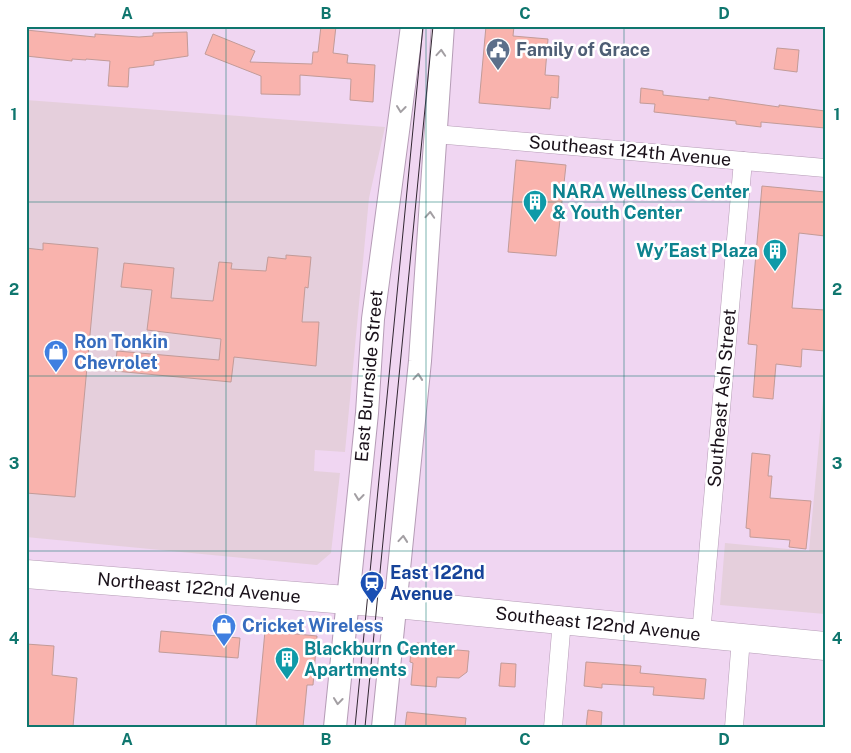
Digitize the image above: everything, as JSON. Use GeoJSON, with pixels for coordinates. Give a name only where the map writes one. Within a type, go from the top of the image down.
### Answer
{"type":"FeatureCollection","features":[{"type":"Feature","properties":{"kind":"main road","name":"Northeast 122nd Avenue"},"geometry":{"type":"LineString","coordinates":[[26,574],[372,602]]}},
{"type":"Feature","properties":{"kind":"main road","name":"Southeast 122nd Avenue"},"geometry":{"type":"LineString","coordinates":[[372,602],[825,646]]}},
{"type":"Feature","properties":{"kind":"street","name":"East Burnside Street"},"geometry":{"type":"LineString","coordinates":[[384,727],[372,602],[367,413],[374,302],[412,26]]}},
{"type":"Feature","properties":{"kind":"street","name":"East Burnside Street"},"geometry":{"type":"LineString","coordinates":[[335,727],[372,602],[420,361],[443,26]]}},
{"type":"Feature","properties":{"kind":"street","name":"Southeast 124th Avenue"},"geometry":{"type":"LineString","coordinates":[[435,134],[825,168]]}},
{"type":"Feature","properties":{"kind":"street","name":"Southeast Ash Street"},"geometry":{"type":"LineString","coordinates":[[701,634],[743,161]]}},
{"type":"Feature","properties":{"kind":"street"},"geometry":{"type":"LineString","coordinates":[[553,727],[562,620]]}},
{"type":"Feature","properties":{"kind":"street"},"geometry":{"type":"LineString","coordinates":[[734,727],[741,638]]}},
{"type":"Feature","properties":{"kind":"shaded area"},"geometry":{"type":"Polygon","coordinates":[[[26,100],[385,127],[369,198],[345,452],[315,450],[314,471],[340,473],[331,553],[317,565],[26,537],[26,100]]]}},
{"type":"Feature","properties":{"kind":"shaded area"},"geometry":{"type":"Polygon","coordinates":[[[825,377],[825,614],[720,605],[725,543],[809,551],[825,377]]]}},
{"type":"Feature","properties":{"kind":"building"},"geometry":{"type":"Polygon","coordinates":[[[321,26],[336,26],[333,53],[348,55],[347,63],[375,65],[373,102],[350,100],[351,79],[300,75],[300,95],[261,94],[261,76],[205,54],[213,34],[255,51],[250,62],[312,64],[313,52],[318,52],[321,26]]]}},
{"type":"Feature","properties":{"kind":"building"},"geometry":{"type":"Polygon","coordinates":[[[486,26],[514,26],[513,36],[548,39],[545,75],[559,76],[558,98],[551,97],[550,109],[479,103],[486,26]]]}},
{"type":"Feature","properties":{"kind":"building"},"geometry":{"type":"Polygon","coordinates":[[[26,30],[95,37],[95,34],[139,37],[153,36],[153,33],[187,32],[188,56],[154,61],[154,65],[129,68],[128,87],[108,86],[110,61],[72,59],[72,61],[26,56],[26,30]]]}},
{"type":"Feature","properties":{"kind":"building"},"geometry":{"type":"Polygon","coordinates":[[[777,48],[799,50],[797,72],[774,69],[777,48]]]}},
{"type":"Feature","properties":{"kind":"building"},"geometry":{"type":"Polygon","coordinates":[[[641,88],[663,91],[663,95],[709,100],[709,97],[779,107],[779,105],[825,111],[825,128],[761,122],[761,127],[736,124],[736,121],[654,112],[655,104],[640,103],[641,88]]]}},
{"type":"Feature","properties":{"kind":"building","name":"NARA Wellness Center & Youth Center"},"geometry":{"type":"Polygon","coordinates":[[[516,160],[566,165],[556,256],[508,252],[516,160]]]}},
{"type":"Feature","properties":{"kind":"building","name":"Wy’East Plaza"},"geometry":{"type":"Polygon","coordinates":[[[762,186],[825,192],[825,236],[799,233],[792,308],[825,310],[825,351],[802,349],[801,367],[776,364],[773,399],[753,397],[757,345],[748,344],[762,186]]]}},
{"type":"Feature","properties":{"kind":"building","name":"Ron Tonkin Chevrolet"},"geometry":{"type":"Polygon","coordinates":[[[43,243],[98,248],[75,497],[26,493],[26,248],[43,250],[43,243]]]}},
{"type":"Feature","properties":{"kind":"building"},"geometry":{"type":"Polygon","coordinates":[[[286,255],[311,257],[308,288],[305,287],[302,322],[319,322],[316,366],[234,357],[231,382],[115,371],[117,351],[219,360],[221,339],[147,330],[152,290],[121,287],[124,263],[174,268],[171,298],[213,301],[219,262],[232,263],[231,269],[266,271],[268,257],[286,259],[286,255]]]}},
{"type":"Feature","properties":{"kind":"building"},"geometry":{"type":"Polygon","coordinates":[[[752,453],[770,455],[768,476],[772,476],[770,498],[811,501],[806,549],[789,547],[790,540],[750,537],[750,529],[746,528],[752,453]]]}},
{"type":"Feature","properties":{"kind":"building"},"geometry":{"type":"Polygon","coordinates":[[[161,631],[240,638],[238,658],[159,652],[161,631]]]}},
{"type":"Feature","properties":{"kind":"building","name":"Blackburn Center Apartments"},"geometry":{"type":"Polygon","coordinates":[[[265,631],[317,636],[313,685],[307,685],[303,727],[256,727],[265,631]]]}},
{"type":"Feature","properties":{"kind":"building"},"geometry":{"type":"Polygon","coordinates":[[[417,643],[446,645],[445,649],[469,651],[467,672],[459,678],[437,677],[436,687],[411,685],[413,663],[410,662],[411,648],[417,643]]]}},
{"type":"Feature","properties":{"kind":"building"},"geometry":{"type":"Polygon","coordinates":[[[26,644],[54,646],[52,675],[77,678],[73,727],[26,727],[26,644]]]}},
{"type":"Feature","properties":{"kind":"building"},"geometry":{"type":"Polygon","coordinates":[[[586,662],[641,666],[640,673],[706,679],[704,699],[653,695],[654,687],[602,684],[602,688],[584,686],[586,662]]]}},
{"type":"Feature","properties":{"kind":"building"},"geometry":{"type":"Polygon","coordinates":[[[501,663],[516,664],[515,687],[499,686],[501,663]]]}},
{"type":"Feature","properties":{"kind":"building"},"geometry":{"type":"Polygon","coordinates":[[[588,710],[602,712],[601,727],[586,727],[588,710]]]}},
{"type":"Feature","properties":{"kind":"building"},"geometry":{"type":"Polygon","coordinates":[[[407,712],[466,718],[465,727],[405,727],[407,712]]]}},
{"type":"Feature","properties":{"kind":"tram line"},"geometry":{"type":"LineString","coordinates":[[355,727],[423,26]]}},
{"type":"Feature","properties":{"kind":"tram line"},"geometry":{"type":"LineString","coordinates":[[365,727],[433,26]]}},
{"type":"Feature","properties":{"kind":"place","name":"Family of Grace"},"geometry":{"type":"Point","coordinates":[498,71]}},
{"type":"Feature","properties":{"kind":"place","name":"NARA Wellness Center & Youth Center"},"geometry":{"type":"Point","coordinates":[535,223]}},
{"type":"Feature","properties":{"kind":"place","name":"Wy’East Plaza"},"geometry":{"type":"Point","coordinates":[775,272]}},
{"type":"Feature","properties":{"kind":"place","name":"Ron Tonkin Chevrolet"},"geometry":{"type":"Point","coordinates":[56,373]}},
{"type":"Feature","properties":{"kind":"place","name":"East 122nd Avenue"},"geometry":{"type":"Point","coordinates":[372,604]}},
{"type":"Feature","properties":{"kind":"place","name":"Cricket Wireless"},"geometry":{"type":"Point","coordinates":[224,647]}},
{"type":"Feature","properties":{"kind":"place","name":"Blackburn Center Apartments"},"geometry":{"type":"Point","coordinates":[287,680]}}]}
